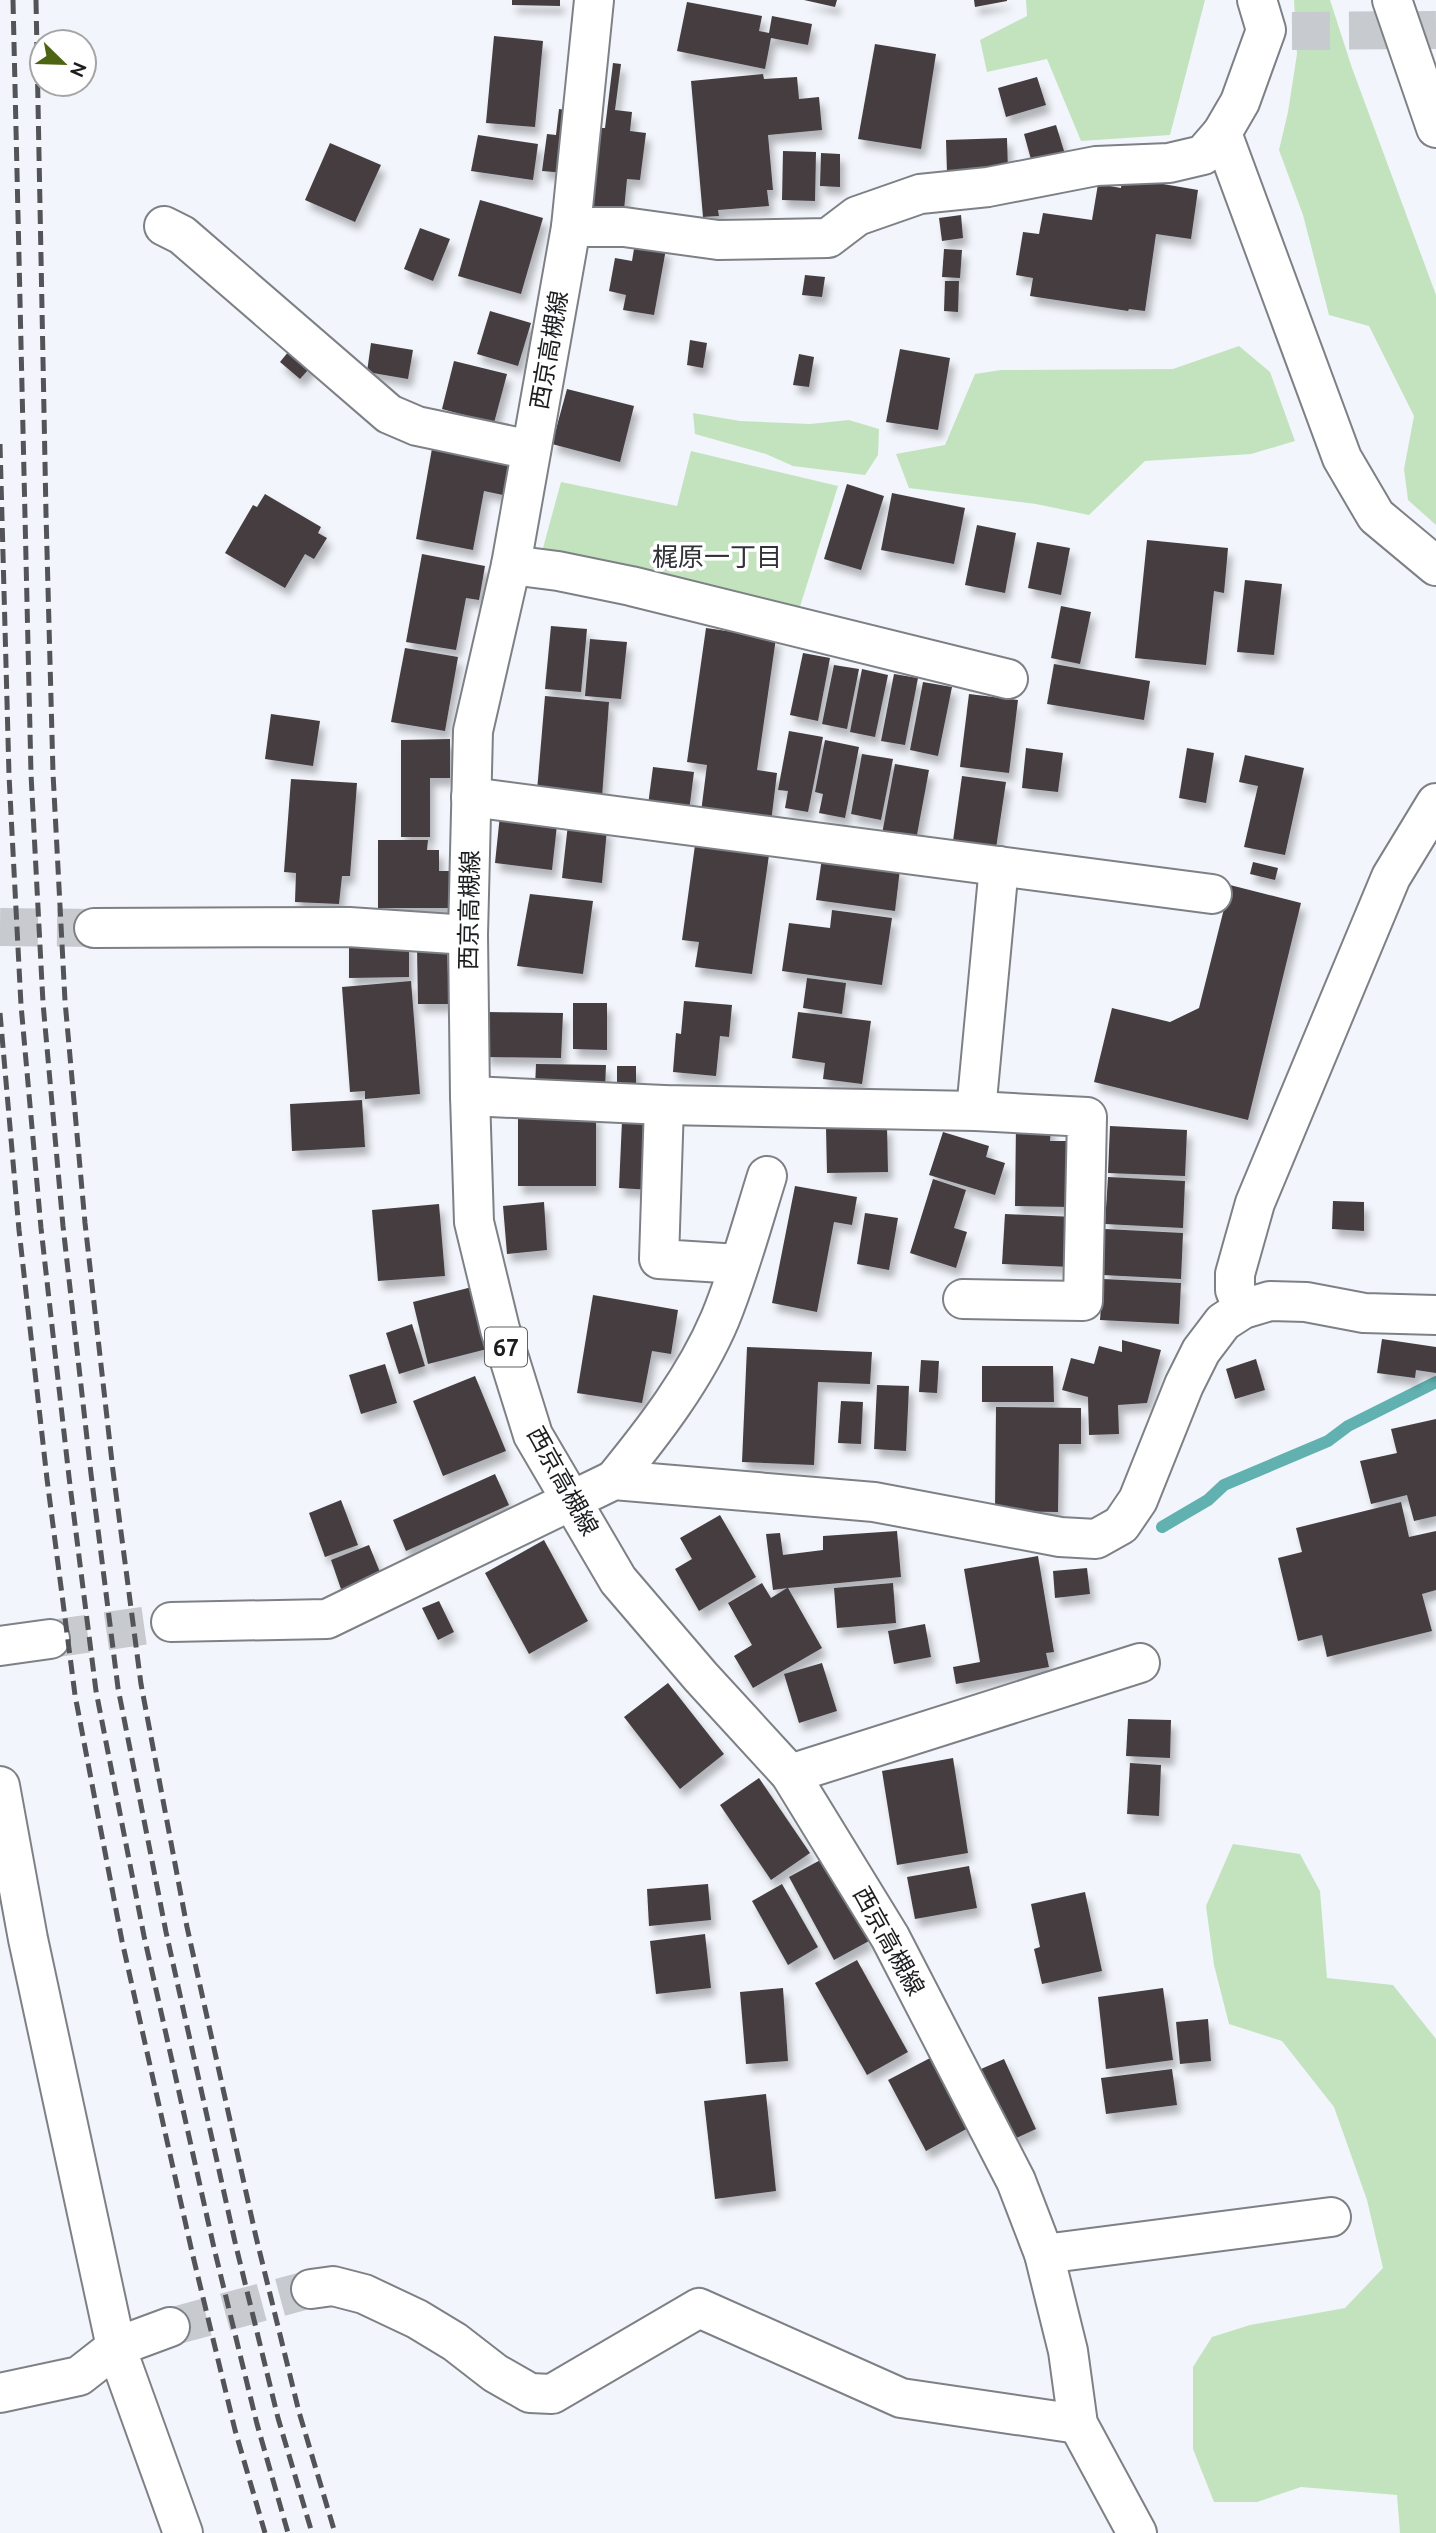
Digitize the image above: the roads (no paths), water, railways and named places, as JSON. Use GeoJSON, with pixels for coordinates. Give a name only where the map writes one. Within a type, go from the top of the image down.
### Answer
{"type":"FeatureCollection","features":[{"type":"Feature","properties":{"kind":"main road","name":"西京高槻線"},"geometry":{"type":"LineString","coordinates":[[594,0],[571,227],[511,565],[473,731],[468,935],[474,1222],[500,1329],[533,1435],[618,1580],[701,1677],[790,1774],[890,1937],[1016,2181],[1044,2254],[1068,2351],[1078,2424],[1137,2533]]}},
{"type":"Feature","properties":{"kind":"main road"},"geometry":{"type":"LineString","coordinates":[[1392,0],[1436,128]]}},
{"type":"Feature","properties":{"kind":"main road"},"geometry":{"type":"LineString","coordinates":[[571,227],[624,227],[718,240],[828,238],[857,216],[920,194],[988,187],[1096,166],[1169,163],[1203,155],[1222,133],[1240,102],[1272,20]]}},
{"type":"Feature","properties":{"kind":"main road"},"geometry":{"type":"LineString","coordinates":[[1222,133],[1342,458],[1376,516],[1436,566]]}},
{"type":"Feature","properties":{"kind":"main road"},"geometry":{"type":"LineString","coordinates":[[164,226],[182,235],[389,415],[417,426],[531,450]]}},
{"type":"Feature","properties":{"kind":"main road"},"geometry":{"type":"LineString","coordinates":[[511,565],[558,571],[631,586],[1008,679]]}},
{"type":"Feature","properties":{"kind":"main road"},"geometry":{"type":"LineString","coordinates":[[471,797],[1212,894]]}},
{"type":"Feature","properties":{"kind":"main road"},"geometry":{"type":"LineString","coordinates":[[1243,1309],[1235,1290],[1235,1274],[1255,1203],[1391,877],[1436,803]]}},
{"type":"Feature","properties":{"kind":"main road"},"geometry":{"type":"LineString","coordinates":[[976,1111],[999,866]]}},
{"type":"Feature","properties":{"kind":"main road"},"geometry":{"type":"LineString","coordinates":[[94,928],[349,927],[468,935]]}},
{"type":"Feature","properties":{"kind":"main road"},"geometry":{"type":"LineString","coordinates":[[470,1096],[664,1105],[976,1111],[1087,1117],[1083,1313],[963,1298]]}},
{"type":"Feature","properties":{"kind":"main road"},"geometry":{"type":"LineString","coordinates":[[664,1105],[659,1259],[739,1264]]}},
{"type":"Feature","properties":{"kind":"main road"},"geometry":{"type":"LineString","coordinates":[[171,1622],[327,1619],[614,1480],[660,1421],[707,1345],[720,1319],[767,1176]]}},
{"type":"Feature","properties":{"kind":"main road"},"geometry":{"type":"LineString","coordinates":[[614,1480],[874,1502],[1060,1537],[1096,1539],[1121,1525],[1138,1500],[1184,1385],[1201,1351],[1223,1322],[1243,1309],[1270,1301],[1306,1302],[1364,1313],[1436,1315]]}},
{"type":"Feature","properties":{"kind":"main road"},"geometry":{"type":"LineString","coordinates":[[0,1646],[50,1639]]}},
{"type":"Feature","properties":{"kind":"main road"},"geometry":{"type":"LineString","coordinates":[[790,1774],[1140,1663]]}},
{"type":"Feature","properties":{"kind":"main road"},"geometry":{"type":"LineString","coordinates":[[0,1786],[28,1938],[117,2347],[183,2533]]}},
{"type":"Feature","properties":{"kind":"main road"},"geometry":{"type":"LineString","coordinates":[[1044,2254],[1331,2217]]}},
{"type":"Feature","properties":{"kind":"main road"},"geometry":{"type":"LineString","coordinates":[[311,2289],[332,2286],[364,2294],[417,2319],[455,2342],[495,2373],[530,2393],[552,2394],[699,2308],[901,2398],[1078,2424]]}},
{"type":"Feature","properties":{"kind":"main road"},"geometry":{"type":"LineString","coordinates":[[0,2393],[79,2376],[117,2347],[170,2327]]}},
{"type":"Feature","properties":{"kind":"waterway"},"geometry":{"type":"LineString","coordinates":[[1162,1527],[1208,1500],[1224,1485],[1328,1441],[1348,1426],[1436,1382]]}},
{"type":"Feature","properties":{"kind":"tunnel"},"geometry":{"type":"LineString","coordinates":[[1292,31],[1436,30]]}},
{"type":"Feature","properties":{"kind":"tunnel"},"geometry":{"type":"LineString","coordinates":[[0,927],[94,928]]}},
{"type":"Feature","properties":{"kind":"tunnel"},"geometry":{"type":"LineString","coordinates":[[50,1639],[171,1622]]}},
{"type":"Feature","properties":{"kind":"tunnel"},"geometry":{"type":"LineString","coordinates":[[170,2327],[311,2289]]}},
{"type":"Feature","properties":{"kind":"railway"},"geometry":{"type":"LineString","coordinates":[[13,0],[31,774],[43,1003],[63,1226],[91,1474],[118,1688],[166,1932],[235,2242],[278,2418],[312,2533]]}},
{"type":"Feature","properties":{"kind":"railway"},"geometry":{"type":"LineString","coordinates":[[36,0],[53,773],[65,1001],[85,1223],[113,1471],[141,1684],[187,1927],[256,2237],[299,2412],[335,2533]]}},
{"type":"Feature","properties":{"kind":"railway"},"geometry":{"type":"LineString","coordinates":[[0,444],[9,775],[21,1005],[41,1228],[96,1691],[144,1936],[214,2248],[257,2424],[288,2533]]}},
{"type":"Feature","properties":{"kind":"railway"},"geometry":{"type":"LineString","coordinates":[[0,1013],[19,1230],[75,1695],[122,1941],[192,2252],[235,2430],[265,2533]]}},
{"type":"Feature","properties":{"kind":"district","name":"梶原一丁目"},"geometry":{"type":"Point","coordinates":[717,556]}}]}
